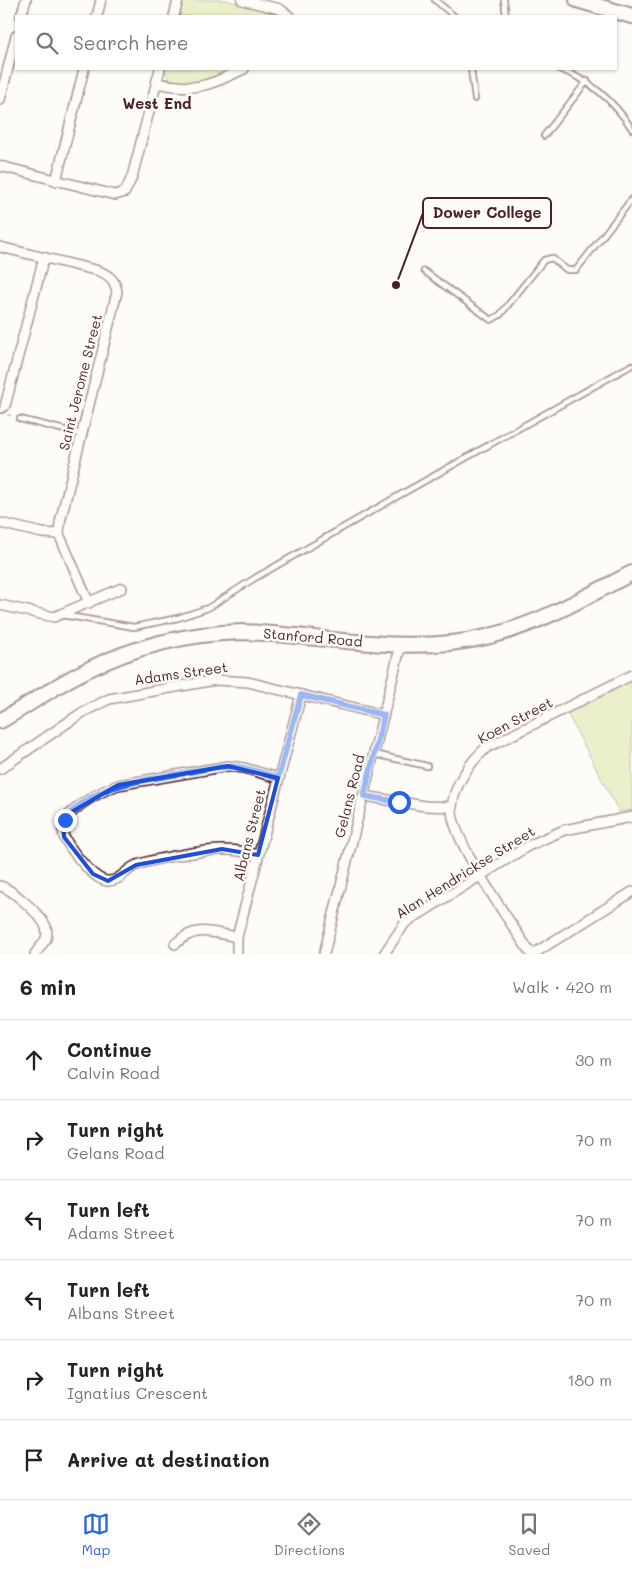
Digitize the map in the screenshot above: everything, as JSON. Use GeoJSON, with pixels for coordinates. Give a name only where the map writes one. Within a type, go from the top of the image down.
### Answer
{"type":"FeatureCollection","features":[{"type":"Feature","properties":{"kind":"main road"},"geometry":{"type":"LineString","coordinates":[[577,0],[632,16]]}},
{"type":"Feature","properties":{"kind":"main road","name":"Stanford Road"},"geometry":{"type":"LineString","coordinates":[[0,721],[86,671],[168,640],[217,633],[243,632],[401,644],[484,638],[540,620],[632,573]]}},
{"type":"Feature","properties":{"kind":"street"},"geometry":{"type":"LineString","coordinates":[[21,15],[26,0]]}},
{"type":"Feature","properties":{"kind":"street"},"geometry":{"type":"LineString","coordinates":[[97,15],[101,0]]}},
{"type":"Feature","properties":{"kind":"street"},"geometry":{"type":"LineString","coordinates":[[174,15],[178,0]]}},
{"type":"Feature","properties":{"kind":"street"},"geometry":{"type":"LineString","coordinates":[[242,0],[280,10],[288,15]]}},
{"type":"Feature","properties":{"kind":"street"},"geometry":{"type":"LineString","coordinates":[[0,100],[15,40]]}},
{"type":"Feature","properties":{"kind":"street"},"geometry":{"type":"LineString","coordinates":[[56,181],[84,70]]}},
{"type":"Feature","properties":{"kind":"street"},"geometry":{"type":"LineString","coordinates":[[0,166],[114,196],[122,194],[130,186],[160,70]]}},
{"type":"Feature","properties":{"kind":"street"},"geometry":{"type":"LineString","coordinates":[[156,83],[190,88],[201,87],[242,70]]}},
{"type":"Feature","properties":{"kind":"street","name":"Saint Jerome Street"},"geometry":{"type":"LineString","coordinates":[[0,247],[100,271],[108,275],[116,286],[117,292],[81,434],[59,534]]}},
{"type":"Feature","properties":{"kind":"street"},"geometry":{"type":"LineString","coordinates":[[3,409],[44,257]]}},
{"type":"Feature","properties":{"kind":"street"},"geometry":{"type":"LineString","coordinates":[[0,522],[42,533],[59,534],[89,603]]}},
{"type":"Feature","properties":{"kind":"street"},"geometry":{"type":"LineString","coordinates":[[0,605],[44,616],[61,615],[122,588]]}},
{"type":"Feature","properties":{"kind":"street","name":"Gelans Road"},"geometry":{"type":"LineString","coordinates":[[324,954],[401,644]]}},
{"type":"Feature","properties":{"kind":"street","name":"Koen Street"},"geometry":{"type":"LineString","coordinates":[[532,954],[462,842],[454,821],[452,807],[459,783],[473,761],[486,748],[632,675]]}},
{"type":"Feature","properties":{"kind":"street","name":"Adams Street"},"geometry":{"type":"LineString","coordinates":[[0,769],[82,712],[121,695],[215,680],[236,680],[384,715]]}},
{"type":"Feature","properties":{"kind":"street","name":"Albans Street"},"geometry":{"type":"LineString","coordinates":[[238,954],[237,937],[301,695]]}},
{"type":"Feature","properties":{"kind":"street"},"geometry":{"type":"LineString","coordinates":[[258,855],[222,849],[136,865],[114,881],[108,881],[93,874],[66,841],[63,829],[65,820],[77,808],[105,790],[118,785],[228,766],[244,768],[278,778]]}},
{"type":"Feature","properties":{"kind":"street"},"geometry":{"type":"LineString","coordinates":[[364,796],[425,806],[452,807]]}},
{"type":"Feature","properties":{"kind":"street","name":"Alan Hendrickse Street"},"geometry":{"type":"LineString","coordinates":[[384,954],[405,923],[528,846],[564,830],[632,817]]}},
{"type":"Feature","properties":{"kind":"street"},"geometry":{"type":"LineString","coordinates":[[0,886],[18,898],[45,926],[46,939],[35,954]]}},
{"type":"Feature","properties":{"kind":"street"},"geometry":{"type":"LineString","coordinates":[[532,954],[632,892]]}},
{"type":"Feature","properties":{"kind":"street"},"geometry":{"type":"LineString","coordinates":[[176,944],[185,934],[196,931],[237,937]]}},
{"type":"Feature","properties":{"kind":"lane"},"geometry":{"type":"LineString","coordinates":[[435,0],[453,15]]}},
{"type":"Feature","properties":{"kind":"lane"},"geometry":{"type":"LineString","coordinates":[[504,0],[506,15]]}},
{"type":"Feature","properties":{"kind":"lane"},"geometry":{"type":"LineString","coordinates":[[471,70],[476,99]]}},
{"type":"Feature","properties":{"kind":"lane"},"geometry":{"type":"LineString","coordinates":[[561,70],[587,81],[611,103],[632,129]]}},
{"type":"Feature","properties":{"kind":"lane"},"geometry":{"type":"LineString","coordinates":[[544,136],[587,81]]}},
{"type":"Feature","properties":{"kind":"lane"},"geometry":{"type":"LineString","coordinates":[[424,271],[491,320],[500,315],[544,260],[552,258],[567,270],[576,270],[632,198]]}},
{"type":"Feature","properties":{"kind":"lane"},"geometry":{"type":"LineString","coordinates":[[61,615],[134,627],[178,618],[208,608],[255,578],[405,492],[632,365]]}},
{"type":"Feature","properties":{"kind":"lane"},"geometry":{"type":"LineString","coordinates":[[18,417],[81,434]]}},
{"type":"Feature","properties":{"kind":"lane"},"geometry":{"type":"LineString","coordinates":[[374,754],[427,766]]}},
{"type":"Feature","properties":{"kind":"path"},"geometry":{"type":"LineString","coordinates":[[3,409],[18,417]]}},
{"type":"Feature","properties":{"kind":"path"},"geometry":{"type":"LineString","coordinates":[[3,409],[18,417]]}},
{"type":"Feature","properties":{"kind":"highlighted area"},"geometry":{"type":"Polygon","coordinates":[[[228,766],[278,778],[258,855],[222,849],[136,865],[108,881],[93,874],[64,837],[63,825],[70,813],[118,785],[228,766]]]}},
{"type":"Feature","properties":{"kind":"green space"},"geometry":{"type":"Polygon","coordinates":[[[181,0],[226,0],[279,15],[176,15],[181,0]]]}},
{"type":"Feature","properties":{"kind":"green space"},"geometry":{"type":"Polygon","coordinates":[[[164,70],[233,70],[203,82],[186,83],[169,79],[164,70]]]}},
{"type":"Feature","properties":{"kind":"green space"},"geometry":{"type":"Polygon","coordinates":[[[632,680],[632,810],[619,812],[567,713],[632,680]]]}},
{"type":"Feature","properties":{"kind":"place","name":"Dower College"},"geometry":{"type":"Point","coordinates":[396,285]}},
{"type":"Feature","properties":{"kind":"district","name":"West End"},"geometry":{"type":"Point","coordinates":[157,103]}},
{"type":"Feature","properties":{"kind":"route"},"geometry":{"type":"LineString","coordinates":[[65,820],[70,813],[105,790],[146,779],[228,766],[244,768],[278,778],[301,695],[384,715],[364,796],[399,802]]}}]}
